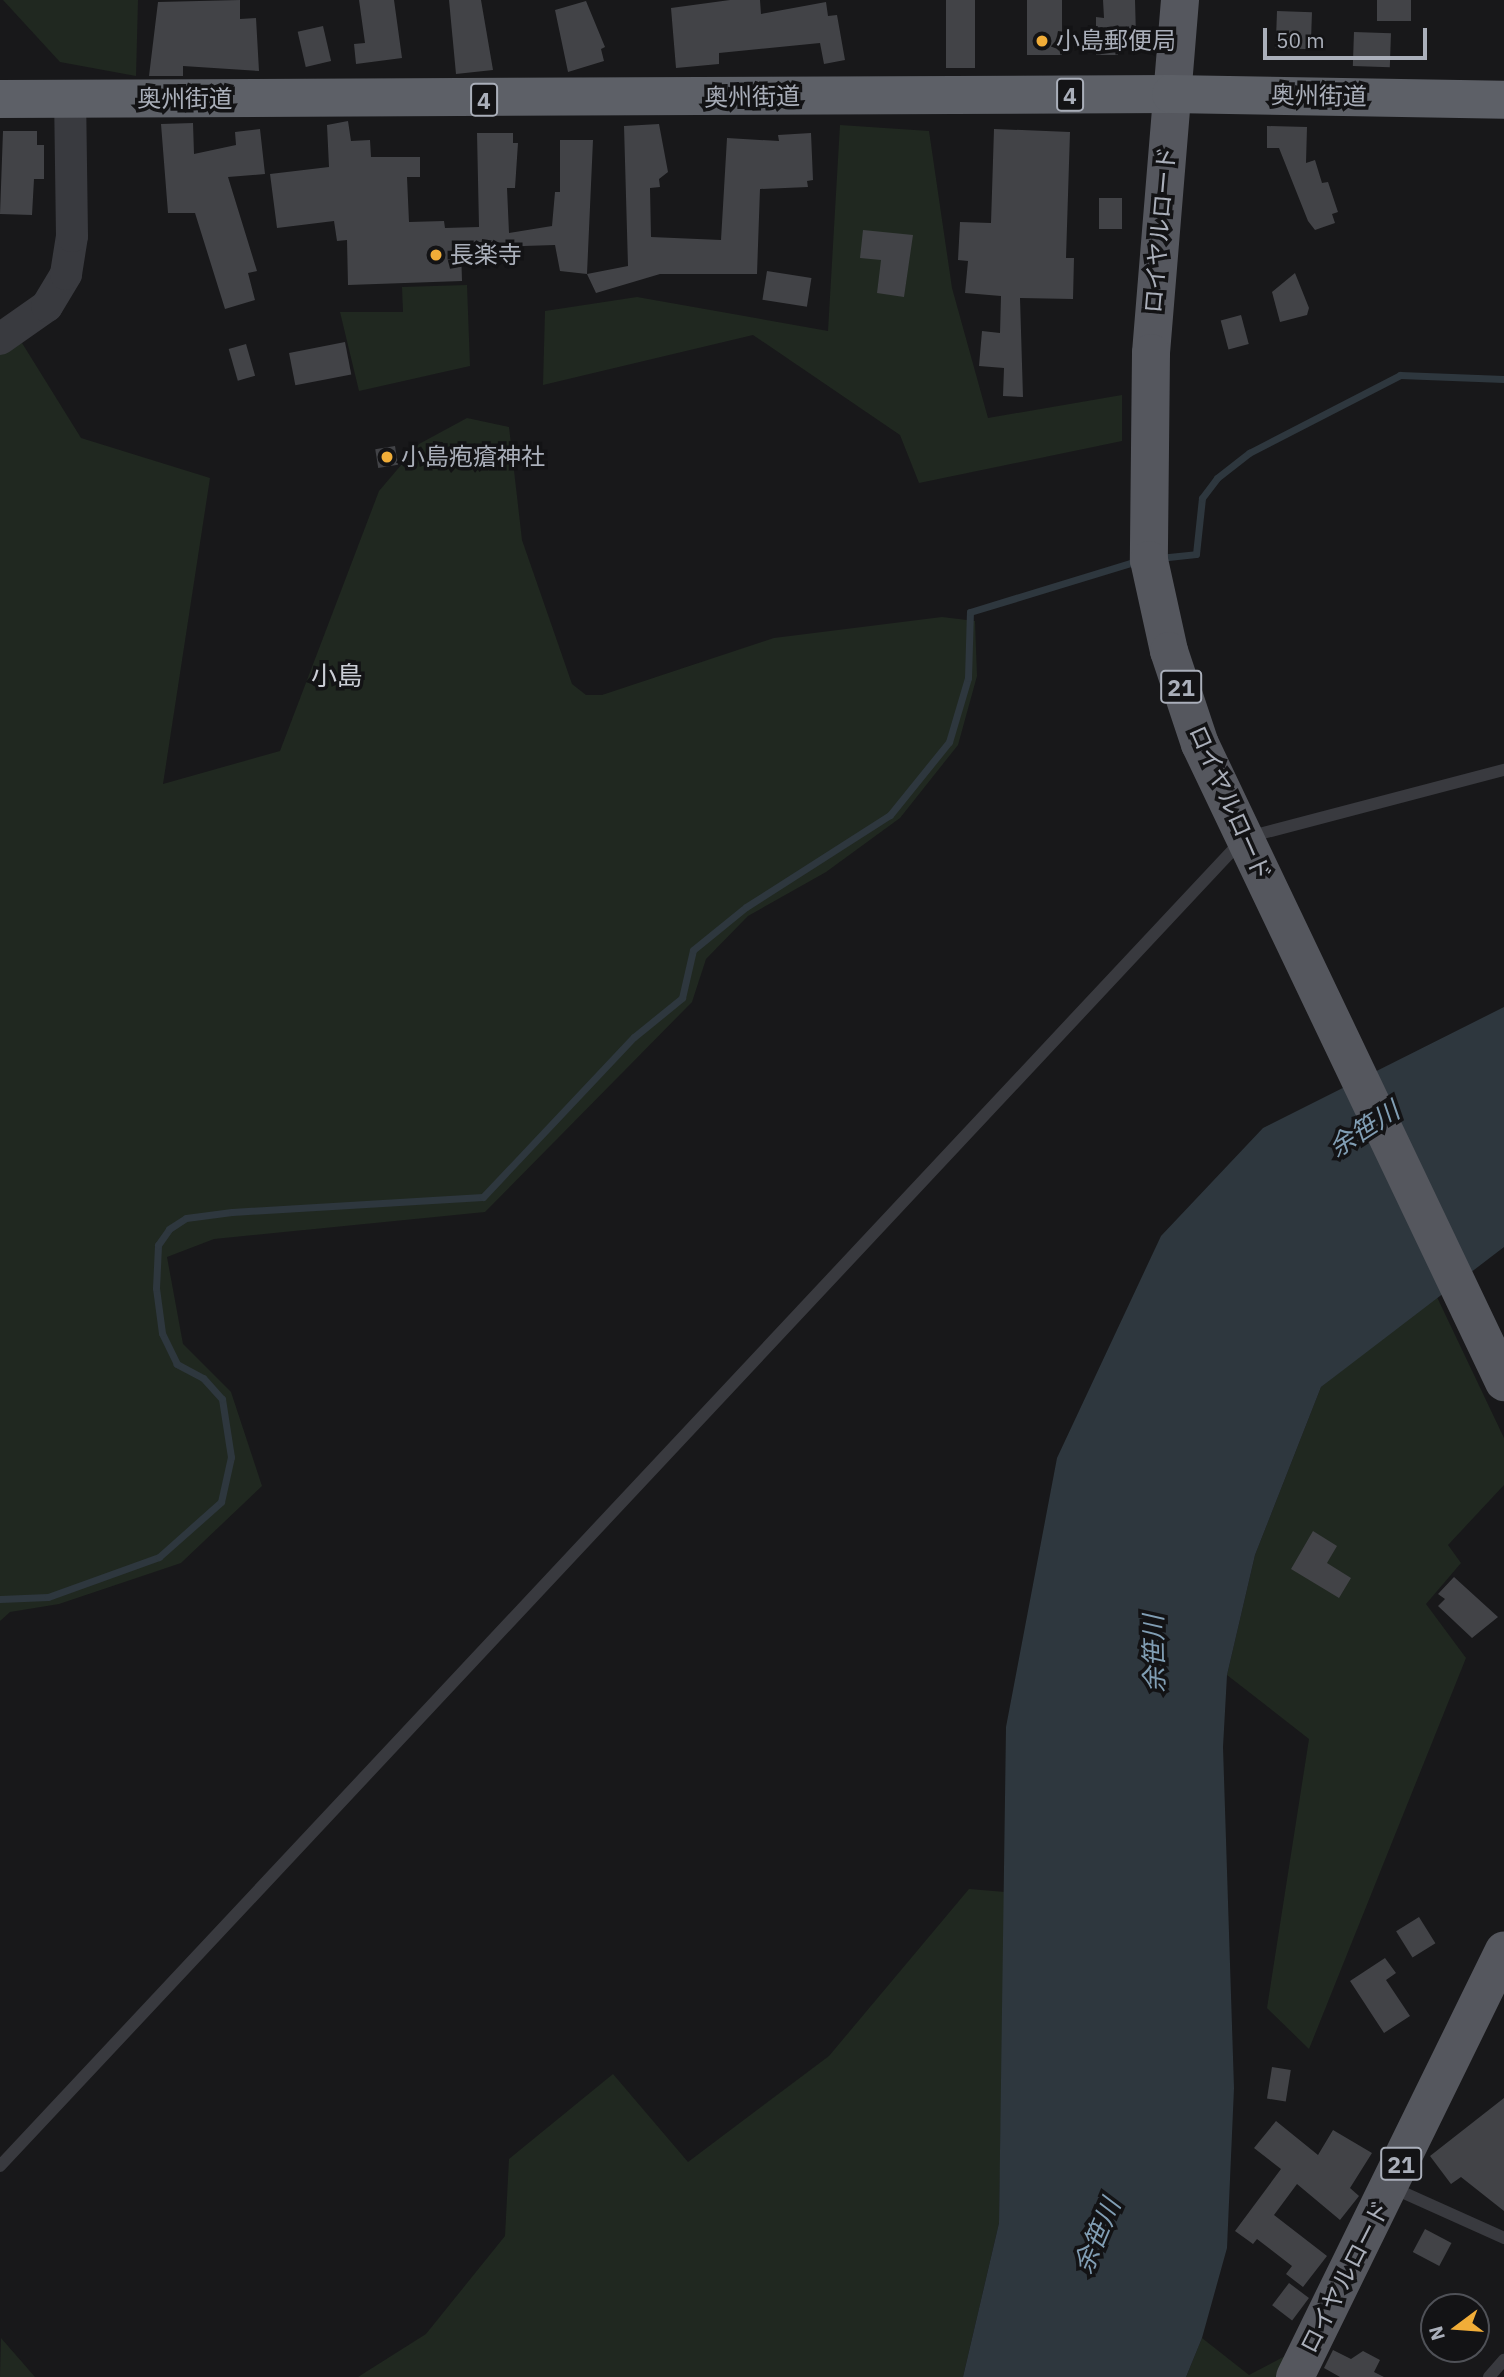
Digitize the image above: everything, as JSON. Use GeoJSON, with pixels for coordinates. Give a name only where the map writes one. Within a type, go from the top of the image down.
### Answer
{"type":"FeatureCollection","features":[{"type":"Feature","properties":{"kind":"highway","name":"奥州街道"},"geometry":{"type":"LineString","coordinates":[[0,99],[1171,94],[1504,100]]}},
{"type":"Feature","properties":{"kind":"main road","name":"ロイヤルロード"},"geometry":{"type":"LineString","coordinates":[[1180,0],[1151,353],[1149,560],[1169,651],[1188,709],[1244,838],[1470,1305],[1504,1382]]}},
{"type":"Feature","properties":{"kind":"main road","name":"ロイヤルロード"},"geometry":{"type":"LineString","coordinates":[[1295,2377],[1391,2187],[1504,1950]]}},
{"type":"Feature","properties":{"kind":"street"},"geometry":{"type":"LineString","coordinates":[[0,339],[47,306],[66,274],[72,236],[70,99]]}},
{"type":"Feature","properties":{"kind":"lane"},"geometry":{"type":"LineString","coordinates":[[0,2166],[1244,838],[1504,771]]}},
{"type":"Feature","properties":{"kind":"lane"},"geometry":{"type":"LineString","coordinates":[[1391,2187],[1504,2238]]}},
{"type":"Feature","properties":{"kind":"lane"},"geometry":{"type":"LineString","coordinates":[[1489,2377],[1504,2360]]}},
{"type":"Feature","properties":{"kind":"shaded area"},"geometry":{"type":"Polygon","coordinates":[[[3,0],[138,0],[136,76],[60,62],[3,0]]]}},
{"type":"Feature","properties":{"kind":"shaded area"},"geometry":{"type":"Polygon","coordinates":[[[840,125],[929,131],[952,288],[988,418],[1122,395],[1122,441],[919,483],[900,435],[753,335],[543,385],[545,311],[637,297],[828,331],[840,125]]]}},
{"type":"Feature","properties":{"kind":"shaded area"},"geometry":{"type":"Polygon","coordinates":[[[467,285],[470,366],[359,391],[340,312],[403,312],[402,287],[467,285]]]}},
{"type":"Feature","properties":{"kind":"shaded area"},"geometry":{"type":"Polygon","coordinates":[[[22,343],[81,438],[210,478],[163,784],[280,751],[379,491],[419,444],[467,418],[509,427],[522,540],[572,684],[586,695],[602,695],[774,638],[942,617],[975,621],[977,676],[958,745],[900,818],[826,872],[748,916],[706,959],[692,1002],[485,1212],[214,1239],[167,1257],[183,1344],[231,1392],[262,1486],[181,1563],[59,1604],[10,1612],[0,1621],[0,348],[22,343]]]}},
{"type":"Feature","properties":{"kind":"shaded area"},"geometry":{"type":"Polygon","coordinates":[[[1436,1295],[1504,1438],[1504,1485],[1448,1545],[1461,1563],[1426,1604],[1466,1658],[1309,2049],[1267,2008],[1309,1739],[1227,1675],[1255,1555],[1321,1387],[1436,1295]]]}},
{"type":"Feature","properties":{"kind":"shaded area"},"geometry":{"type":"Polygon","coordinates":[[[969,1889],[1005,1892],[999,2223],[963,2377],[358,2377],[426,2334],[505,2236],[509,2159],[613,2074],[688,2162],[829,2056],[969,1889]]]}},
{"type":"Feature","properties":{"kind":"shaded area"},"geometry":{"type":"Polygon","coordinates":[[[1,2338],[35,2377],[0,2377],[1,2338]]]}},
{"type":"Feature","properties":{"kind":"shaded area"},"geometry":{"type":"Polygon","coordinates":[[[1202,2338],[1249,2375],[1289,2354],[1277,2377],[1186,2377],[1202,2338]]]}},
{"type":"Feature","properties":{"kind":"water","name":"余笹川"},"geometry":{"type":"Polygon","coordinates":[[[1504,1007],[1504,1247],[1321,1387],[1255,1555],[1227,1675],[1223,1747],[1234,2088],[1227,2248],[1202,2338],[1186,2377],[963,2377],[999,2223],[1006,1727],[1057,1458],[1161,1236],[1263,1128],[1504,1007]]]}},
{"type":"Feature","properties":{"kind":"building"},"geometry":{"type":"Polygon","coordinates":[[[240,0],[240,19],[256,18],[259,71],[183,66],[183,76],[149,76],[158,2],[240,0]]]}},
{"type":"Feature","properties":{"kind":"building"},"geometry":{"type":"Polygon","coordinates":[[[359,0],[394,0],[402,58],[356,64],[354,44],[365,43],[359,0]]]}},
{"type":"Feature","properties":{"kind":"building"},"geometry":{"type":"Polygon","coordinates":[[[449,0],[481,0],[493,70],[456,74],[449,0]]]}},
{"type":"Feature","properties":{"kind":"building"},"geometry":{"type":"Polygon","coordinates":[[[730,0],[760,0],[761,14],[826,2],[828,16],[837,15],[845,60],[824,64],[820,43],[719,53],[719,64],[676,68],[671,8],[730,0]]]}},
{"type":"Feature","properties":{"kind":"building"},"geometry":{"type":"Polygon","coordinates":[[[946,0],[975,0],[975,68],[946,68],[946,0]]]}},
{"type":"Feature","properties":{"kind":"building"},"geometry":{"type":"Polygon","coordinates":[[[1027,0],[1062,0],[1062,55],[1027,55],[1027,0]]]}},
{"type":"Feature","properties":{"kind":"building"},"geometry":{"type":"Polygon","coordinates":[[[1103,0],[1135,0],[1136,36],[1118,45],[1118,55],[1096,55],[1096,17],[1104,18],[1103,0]]]}},
{"type":"Feature","properties":{"kind":"building"},"geometry":{"type":"Polygon","coordinates":[[[1377,0],[1411,0],[1411,21],[1377,21],[1377,0]]]}},
{"type":"Feature","properties":{"kind":"building"},"geometry":{"type":"Polygon","coordinates":[[[586,1],[605,47],[601,49],[604,61],[568,72],[555,10],[586,1]]]}},
{"type":"Feature","properties":{"kind":"building"},"geometry":{"type":"Polygon","coordinates":[[[1277,11],[1312,12],[1311,49],[1276,48],[1277,11]]]}},
{"type":"Feature","properties":{"kind":"building"},"geometry":{"type":"Polygon","coordinates":[[[323,26],[331,61],[306,67],[298,32],[323,26]]]}},
{"type":"Feature","properties":{"kind":"building"},"geometry":{"type":"Polygon","coordinates":[[[1354,32],[1391,33],[1390,67],[1353,66],[1354,32]]]}},
{"type":"Feature","properties":{"kind":"building"},"geometry":{"type":"Polygon","coordinates":[[[348,121],[351,141],[370,140],[371,157],[420,157],[420,177],[407,177],[409,222],[444,221],[445,228],[479,227],[477,133],[513,133],[513,143],[518,143],[515,188],[507,188],[509,233],[552,226],[555,192],[560,192],[560,140],[593,140],[587,274],[560,271],[555,245],[461,248],[462,281],[348,285],[347,240],[337,241],[334,221],[277,228],[270,174],[329,167],[327,125],[348,121]]]}},
{"type":"Feature","properties":{"kind":"building"},"geometry":{"type":"Polygon","coordinates":[[[193,123],[194,154],[236,145],[235,132],[260,129],[265,174],[228,177],[257,271],[248,273],[255,300],[225,309],[195,213],[168,213],[161,124],[193,123]]]}},
{"type":"Feature","properties":{"kind":"building"},"geometry":{"type":"Polygon","coordinates":[[[659,124],[668,172],[659,179],[660,187],[650,188],[651,237],[721,240],[727,138],[779,141],[778,135],[811,133],[813,180],[807,181],[808,187],[760,189],[757,274],[660,274],[596,293],[587,274],[628,266],[624,126],[659,124]]]}},
{"type":"Feature","properties":{"kind":"building"},"geometry":{"type":"Polygon","coordinates":[[[1267,126],[1307,127],[1306,163],[1315,160],[1322,183],[1328,182],[1338,212],[1332,214],[1335,223],[1315,230],[1308,221],[1279,148],[1267,148],[1267,126]]]}},
{"type":"Feature","properties":{"kind":"building"},"geometry":{"type":"Polygon","coordinates":[[[994,129],[1070,132],[1066,258],[1074,258],[1073,299],[1020,298],[1023,397],[1003,396],[1004,368],[979,366],[982,331],[1000,333],[1001,296],[965,293],[968,261],[958,260],[960,222],[991,223],[994,129]]]}},
{"type":"Feature","properties":{"kind":"building"},"geometry":{"type":"Polygon","coordinates":[[[3,131],[37,131],[37,145],[44,145],[44,179],[34,179],[32,215],[0,214],[3,131]]]}},
{"type":"Feature","properties":{"kind":"building"},"geometry":{"type":"Polygon","coordinates":[[[1099,198],[1122,198],[1122,229],[1099,229],[1099,198]]]}},
{"type":"Feature","properties":{"kind":"building"},"geometry":{"type":"Polygon","coordinates":[[[863,230],[913,235],[904,297],[877,293],[881,260],[860,258],[863,230]]]}},
{"type":"Feature","properties":{"kind":"building"},"geometry":{"type":"Polygon","coordinates":[[[767,271],[811,278],[807,307],[762,300],[767,271]]]}},
{"type":"Feature","properties":{"kind":"building"},"geometry":{"type":"Polygon","coordinates":[[[1295,273],[1309,308],[1307,315],[1280,322],[1272,292],[1295,273]]]}},
{"type":"Feature","properties":{"kind":"building"},"geometry":{"type":"Polygon","coordinates":[[[1241,315],[1249,344],[1228,349],[1221,320],[1241,315]]]}},
{"type":"Feature","properties":{"kind":"building"},"geometry":{"type":"Polygon","coordinates":[[[345,342],[351,374],[295,385],[289,353],[345,342]]]}},
{"type":"Feature","properties":{"kind":"building"},"geometry":{"type":"Polygon","coordinates":[[[246,344],[255,376],[238,381],[229,349],[246,344]]]}},
{"type":"Feature","properties":{"kind":"building","name":"小島疱瘡神社"},"geometry":{"type":"Polygon","coordinates":[[[395,446],[398,465],[378,468],[375,449],[395,446]]]}},
{"type":"Feature","properties":{"kind":"building"},"geometry":{"type":"Polygon","coordinates":[[[1313,1531],[1337,1546],[1327,1563],[1351,1578],[1339,1598],[1291,1569],[1313,1531]]]}},
{"type":"Feature","properties":{"kind":"building"},"geometry":{"type":"Polygon","coordinates":[[[1454,1577],[1498,1617],[1472,1638],[1438,1606],[1445,1599],[1438,1594],[1454,1577]]]}},
{"type":"Feature","properties":{"kind":"building"},"geometry":{"type":"Polygon","coordinates":[[[1419,1917],[1435,1943],[1413,1958],[1396,1931],[1419,1917]]]}},
{"type":"Feature","properties":{"kind":"building"},"geometry":{"type":"Polygon","coordinates":[[[1385,1958],[1396,1973],[1386,1980],[1410,2016],[1384,2033],[1350,1981],[1385,1958]]]}},
{"type":"Feature","properties":{"kind":"building"},"geometry":{"type":"Polygon","coordinates":[[[1272,2067],[1291,2070],[1286,2102],[1267,2099],[1272,2067]]]}},
{"type":"Feature","properties":{"kind":"building"},"geometry":{"type":"Polygon","coordinates":[[[1504,2098],[1504,2211],[1461,2177],[1451,2184],[1430,2156],[1504,2098]]]}},
{"type":"Feature","properties":{"kind":"building"},"geometry":{"type":"Polygon","coordinates":[[[1276,2121],[1318,2155],[1333,2130],[1372,2153],[1350,2188],[1359,2196],[1340,2220],[1297,2184],[1274,2215],[1327,2256],[1303,2287],[1286,2274],[1292,2266],[1257,2239],[1253,2244],[1235,2231],[1281,2169],[1254,2148],[1276,2121]]]}},
{"type":"Feature","properties":{"kind":"building"},"geometry":{"type":"Polygon","coordinates":[[[1425,2229],[1451,2243],[1439,2266],[1413,2252],[1425,2229]]]}},
{"type":"Feature","properties":{"kind":"building"},"geometry":{"type":"Polygon","coordinates":[[[1289,2283],[1309,2298],[1292,2320],[1272,2305],[1289,2283]]]}},
{"type":"Feature","properties":{"kind":"building"},"geometry":{"type":"Polygon","coordinates":[[[1333,2350],[1351,2359],[1363,2351],[1380,2360],[1374,2372],[1384,2377],[1340,2377],[1324,2368],[1333,2350]]]}},
{"type":"Feature","properties":{"kind":"waterway"},"geometry":{"type":"LineString","coordinates":[[1159,558],[1196,554],[1202,498],[1217,478],[1249,453],[1400,375],[1504,379]]}},
{"type":"Feature","properties":{"kind":"waterway"},"geometry":{"type":"LineString","coordinates":[[0,1599],[48,1597],[159,1557],[221,1502],[231,1457],[222,1399],[203,1378],[177,1364],[162,1333],[156,1288],[158,1245],[169,1229],[186,1218],[232,1212],[483,1197],[634,1037],[682,998],[693,950],[746,907],[890,815],[949,742],[968,678],[970,612],[1137,561]]}},
{"type":"Feature","properties":{"kind":"place","name":"小島郵便局"},"geometry":{"type":"Point","coordinates":[1042,41]}},
{"type":"Feature","properties":{"kind":"place","name":"長楽寺"},"geometry":{"type":"Point","coordinates":[436,255]}},
{"type":"Feature","properties":{"kind":"place","name":"小島疱瘡神社"},"geometry":{"type":"Point","coordinates":[387,457]}},
{"type":"Feature","properties":{"kind":"district","name":"小島"},"geometry":{"type":"Point","coordinates":[337,676]}}]}
